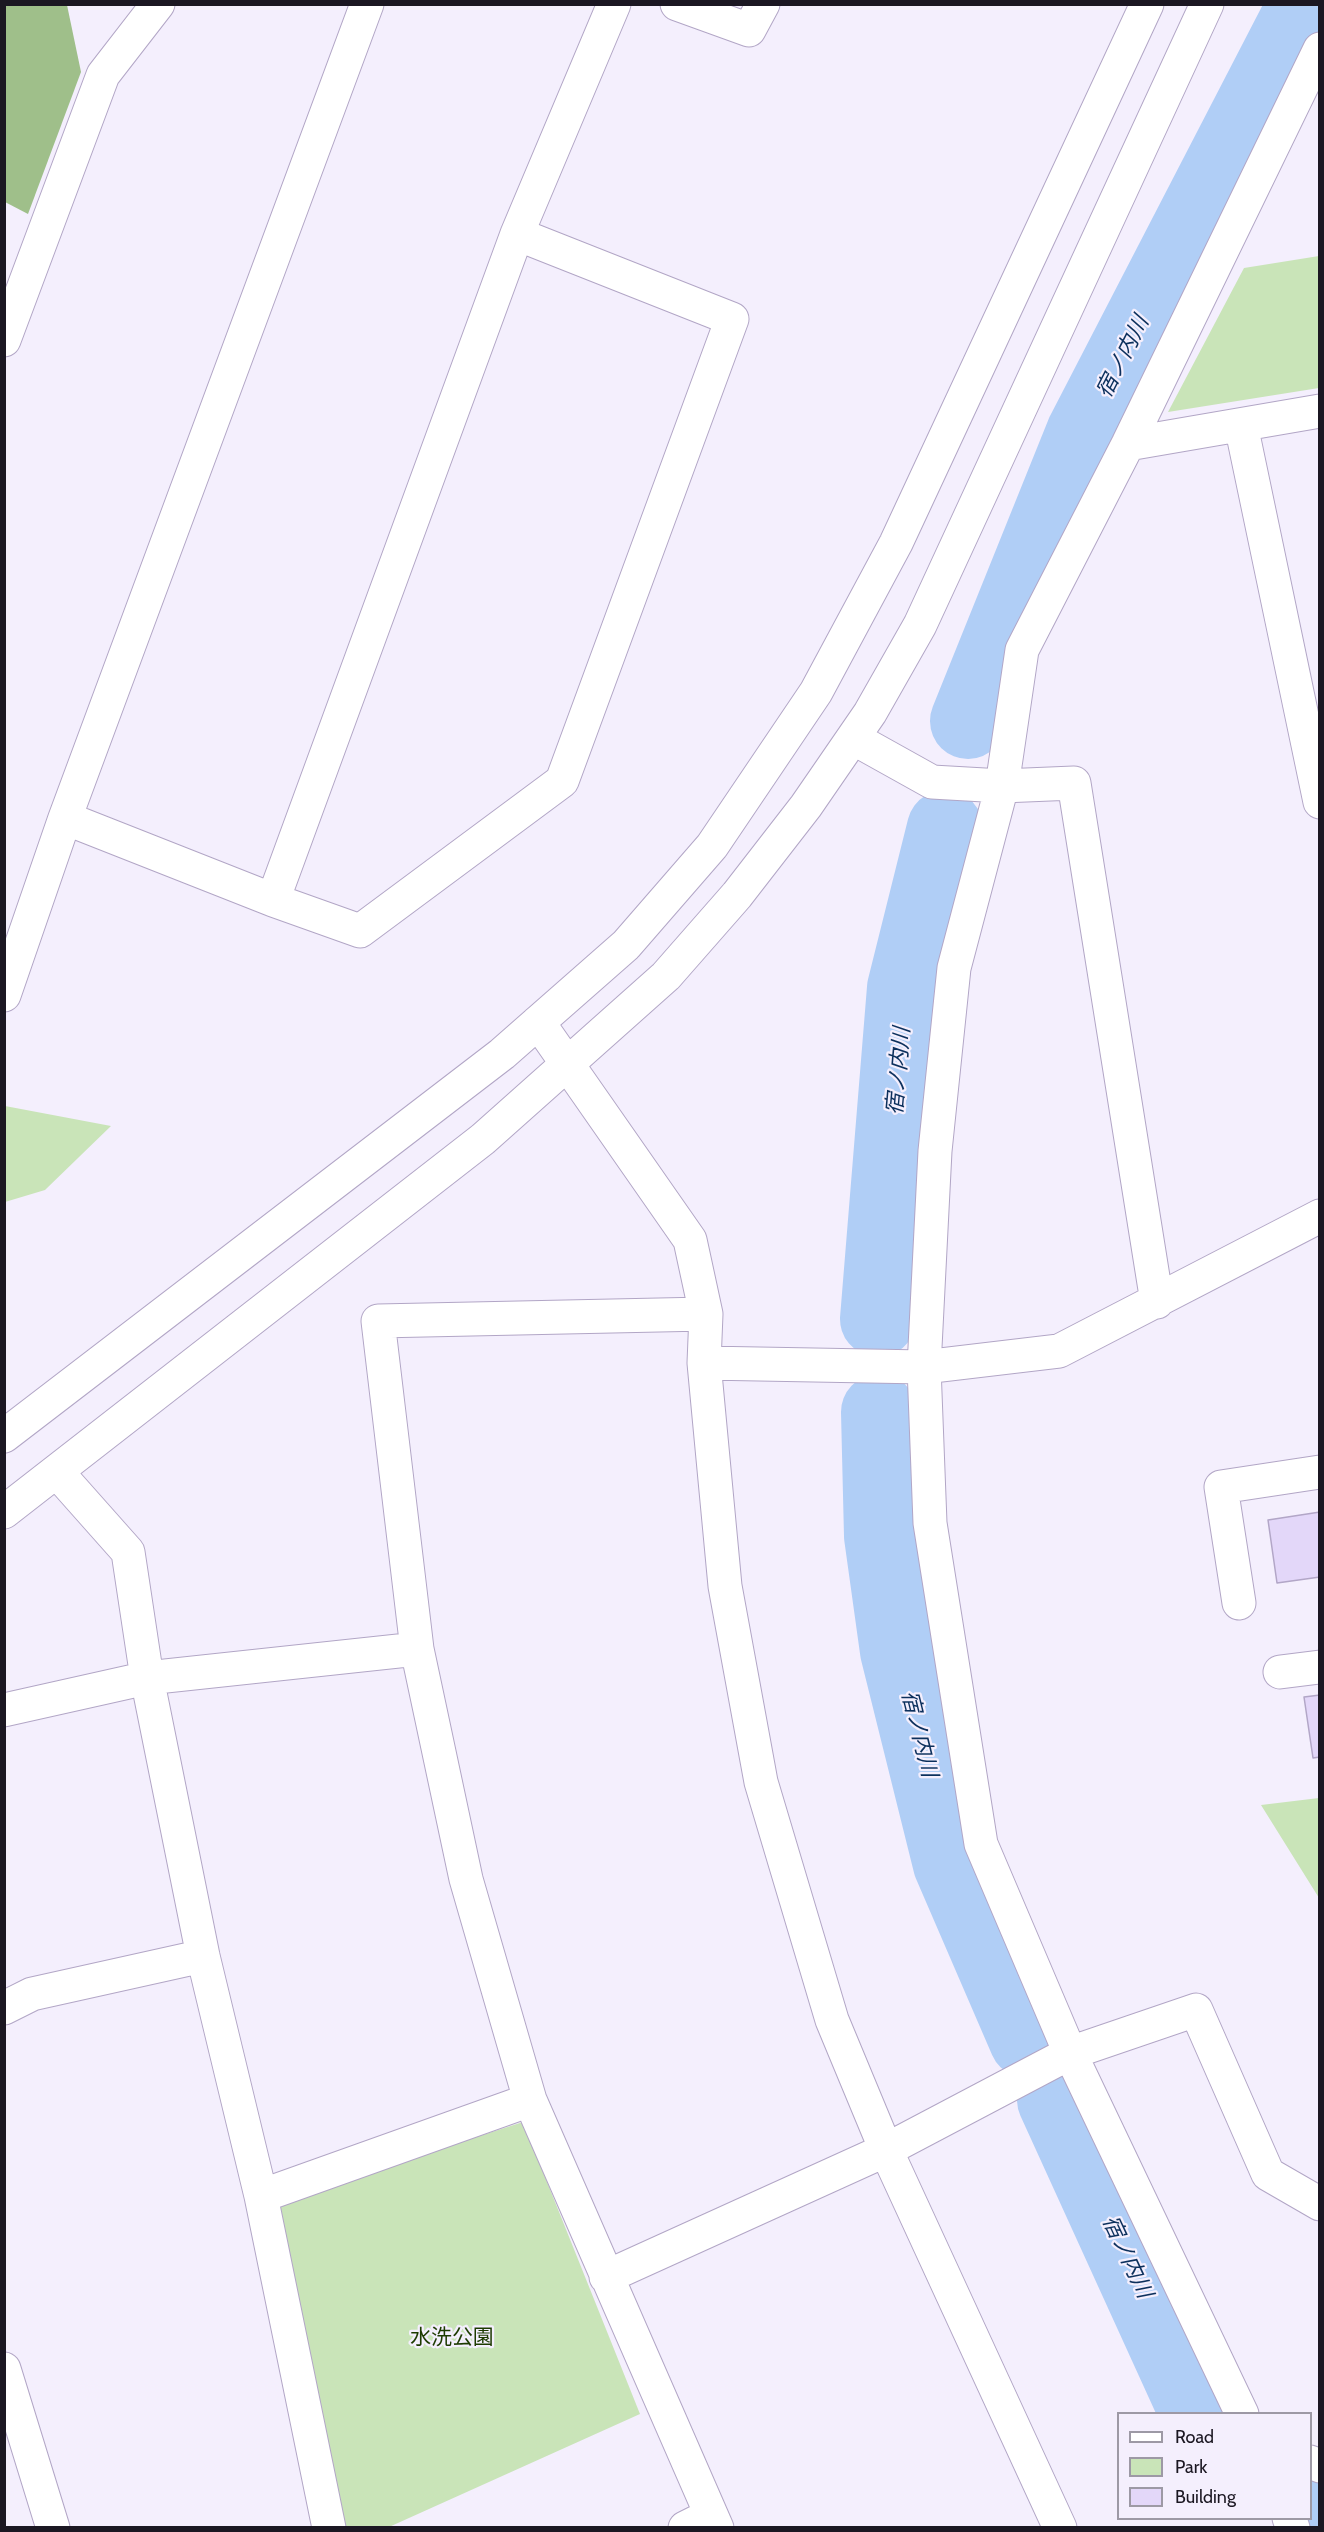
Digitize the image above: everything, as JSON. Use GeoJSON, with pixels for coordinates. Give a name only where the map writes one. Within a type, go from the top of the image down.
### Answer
{"type":"FeatureCollection","features":[{"type":"Feature","properties":{"kind":"street"},"geometry":{"type":"LineString","coordinates":[[4,340],[103,75],[158,4]]}},
{"type":"Feature","properties":{"kind":"street"},"geometry":{"type":"LineString","coordinates":[[4,995],[65,819],[367,4]]}},
{"type":"Feature","properties":{"kind":"street"},"geometry":{"type":"LineString","coordinates":[[273,900],[517,234],[614,4]]}},
{"type":"Feature","properties":{"kind":"street"},"geometry":{"type":"LineString","coordinates":[[677,4],[749,30],[763,4]]}},
{"type":"Feature","properties":{"kind":"street"},"geometry":{"type":"LineString","coordinates":[[4,1436],[502,1054],[626,945],[712,846],[816,692],[896,543],[1147,4]]}},
{"type":"Feature","properties":{"kind":"street"},"geometry":{"type":"LineString","coordinates":[[4,1512],[232,1332],[483,1139],[666,976],[737,895],[806,806],[853,738],[920,625],[1207,4]]}},
{"type":"Feature","properties":{"kind":"street"},"geometry":{"type":"LineString","coordinates":[[1241,2412],[1070,2053],[981,1844],[930,1523],[924,1367],[934,1151],[954,968],[1002,786],[1022,650],[1128,444],[1320,49]]}},
{"type":"Feature","properties":{"kind":"street"},"geometry":{"type":"LineString","coordinates":[[65,819],[273,900],[360,931],[562,782],[732,319],[517,234]]}},
{"type":"Feature","properties":{"kind":"street"},"geometry":{"type":"LineString","coordinates":[[1128,444],[1320,411]]}},
{"type":"Feature","properties":{"kind":"street"},"geometry":{"type":"LineString","coordinates":[[1240,425],[1320,802]]}},
{"type":"Feature","properties":{"kind":"street"},"geometry":{"type":"LineString","coordinates":[[853,738],[932,782],[1002,786],[1074,783],[1157,1302]]}},
{"type":"Feature","properties":{"kind":"street"},"geometry":{"type":"LineString","coordinates":[[538,1022],[690,1240],[706,1314],[704,1364],[725,1587],[761,1782],[832,2020],[886,2150],[1060,2528]]}},
{"type":"Feature","properties":{"kind":"street"},"geometry":{"type":"LineString","coordinates":[[704,1364],[924,1367],[1059,1351],[1320,1216]]}},
{"type":"Feature","properties":{"kind":"street"},"geometry":{"type":"LineString","coordinates":[[705,2523],[606,2277],[530,2100],[466,1879],[417,1649],[378,1321],[706,1314]]}},
{"type":"Feature","properties":{"kind":"street"},"geometry":{"type":"LineString","coordinates":[[57,1472],[128,1552],[147,1678],[203,1956],[261,2196],[329,2528]]}},
{"type":"Feature","properties":{"kind":"street"},"geometry":{"type":"LineString","coordinates":[[1239,1603],[1221,1487],[1320,1472]]}},
{"type":"Feature","properties":{"kind":"street"},"geometry":{"type":"LineString","coordinates":[[4,1710],[147,1678],[417,1649]]}},
{"type":"Feature","properties":{"kind":"street"},"geometry":{"type":"LineString","coordinates":[[1280,1672],[1320,1667]]}},
{"type":"Feature","properties":{"kind":"street"},"geometry":{"type":"LineString","coordinates":[[4,2008],[32,1994],[203,1956]]}},
{"type":"Feature","properties":{"kind":"street"},"geometry":{"type":"LineString","coordinates":[[606,2277],[886,2150],[1070,2053],[1196,2010],[1269,2174],[1320,2204]]}},
{"type":"Feature","properties":{"kind":"street"},"geometry":{"type":"LineString","coordinates":[[261,2196],[530,2100]]}},
{"type":"Feature","properties":{"kind":"street"},"geometry":{"type":"LineString","coordinates":[[4,2369],[53,2528]]}},
{"type":"Feature","properties":{"kind":"green space"},"geometry":{"type":"Polygon","coordinates":[[[4,5],[67,5],[81,72],[28,214],[5,202],[4,5]]]}},
{"type":"Feature","properties":{"kind":"green space"},"geometry":{"type":"Polygon","coordinates":[[[1319,256],[1319,388],[1168,412],[1244,268],[1319,256]]]}},
{"type":"Feature","properties":{"kind":"green space"},"geometry":{"type":"Polygon","coordinates":[[[5,1106],[111,1126],[45,1190],[5,1202],[5,1106]]]}},
{"type":"Feature","properties":{"kind":"green space"},"geometry":{"type":"Polygon","coordinates":[[[1320,1798],[1319,1898],[1261,1805],[1320,1798]]]}},
{"type":"Feature","properties":{"kind":"green space","name":"水洗公園"},"geometry":{"type":"Polygon","coordinates":[[[523,2122],[640,2414],[389,2527],[342,2527],[275,2202],[523,2122]]]}},
{"type":"Feature","properties":{"kind":"building"},"geometry":{"type":"Polygon","coordinates":[[[1320,1512],[1320,1577],[1277,1583],[1268,1520],[1320,1512]]]}},
{"type":"Feature","properties":{"kind":"building"},"geometry":{"type":"Polygon","coordinates":[[[1320,1695],[1320,1757],[1313,1758],[1304,1697],[1320,1695]]]}},
{"type":"Feature","properties":{"kind":"waterway","name":"宿ノ内川"},"geometry":{"type":"LineString","coordinates":[[968,721],[1084,433],[1306,4]]}},
{"type":"Feature","properties":{"kind":"waterway","name":"宿ノ内川"},"geometry":{"type":"LineString","coordinates":[[878,1319],[905,988],[945,828]]}},
{"type":"Feature","properties":{"kind":"waterway","name":"宿ノ内川"},"geometry":{"type":"LineString","coordinates":[[879,1412],[882,1536],[898,1651],[951,1864],[1027,2040]]}},
{"type":"Feature","properties":{"kind":"waterway","name":"宿ノ内川"},"geometry":{"type":"LineString","coordinates":[[1055,2100],[1197,2412]]}},
{"type":"Feature","properties":{"kind":"waterway","name":"宿ノ内川"},"geometry":{"type":"LineString","coordinates":[[1312,2499],[1320,2503]]}}]}
